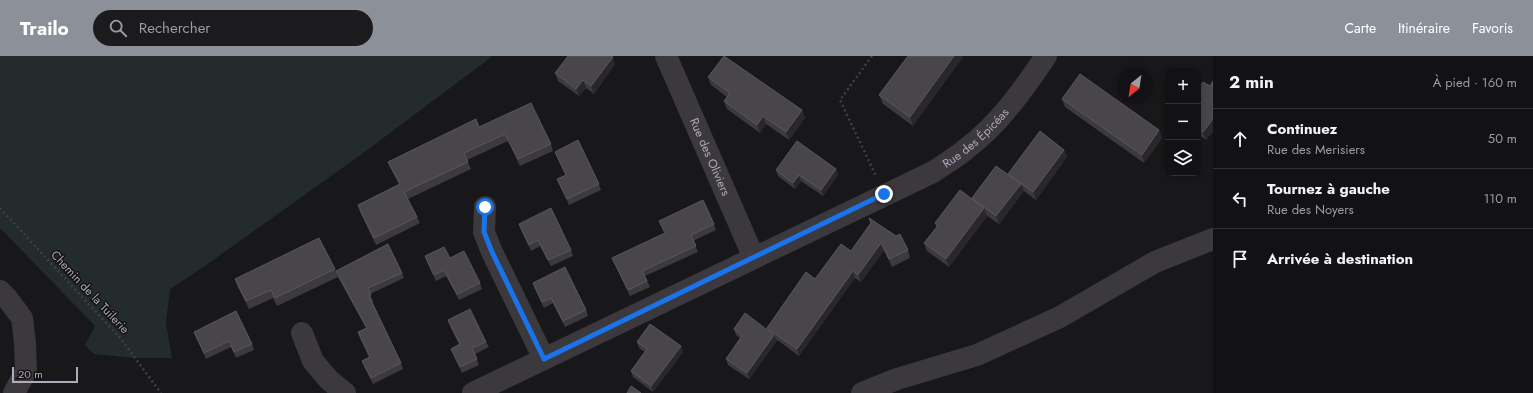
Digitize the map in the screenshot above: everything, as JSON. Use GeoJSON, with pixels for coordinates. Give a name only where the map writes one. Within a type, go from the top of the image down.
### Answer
{"type":"FeatureCollection","features":[{"type":"Feature","properties":{"kind":"street","name":"Rue des Oliviers"},"geometry":{"type":"LineString","coordinates":[[666,56],[754,258]]}},
{"type":"Feature","properties":{"kind":"street","name":"Rue des Épicéas"},"geometry":{"type":"LineString","coordinates":[[473,393],[884,194],[933,172],[966,149],[991,127],[1019,95],[1046,56]]}},
{"type":"Feature","properties":{"kind":"street"},"geometry":{"type":"LineString","coordinates":[[485,207],[484,232],[492,252],[544,359]]}},
{"type":"Feature","properties":{"kind":"street"},"geometry":{"type":"LineString","coordinates":[[862,393],[897,379],[977,355],[1060,317],[1155,262],[1213,239]]}},
{"type":"Feature","properties":{"kind":"street"},"geometry":{"type":"LineString","coordinates":[[0,291],[22,318],[26,343],[26,371],[14,393]]}},
{"type":"Feature","properties":{"kind":"street"},"geometry":{"type":"LineString","coordinates":[[302,333],[313,361],[328,380],[346,393]]}},
{"type":"Feature","properties":{"kind":"path"},"geometry":{"type":"LineString","coordinates":[[872,56],[840,100],[884,194]]}},
{"type":"Feature","properties":{"kind":"path","name":"Chemin de la Tuilerie"},"geometry":{"type":"LineString","coordinates":[[0,208],[120,338],[161,393]]}},
{"type":"Feature","properties":{"kind":"shaded area"},"geometry":{"type":"Polygon","coordinates":[[[0,56],[493,56],[366,151],[202,268],[170,289],[166,323],[172,358],[133,358],[94,354],[85,345],[95,326],[0,228],[0,56]]]}},
{"type":"Feature","properties":{"kind":"building"},"geometry":{"type":"Polygon","coordinates":[[[568,56],[613,57],[591,86],[583,80],[576,89],[555,73],[568,56]]]}},
{"type":"Feature","properties":{"kind":"building"},"geometry":{"type":"Polygon","coordinates":[[[724,56],[802,110],[786,132],[763,116],[757,125],[724,101],[730,93],[708,77],[724,56]]]}},
{"type":"Feature","properties":{"kind":"building"},"geometry":{"type":"Polygon","coordinates":[[[908,56],[954,56],[910,117],[879,95],[908,56]]]}},
{"type":"Feature","properties":{"kind":"building"},"geometry":{"type":"Polygon","coordinates":[[[1080,74],[1117,100],[1117,104],[1122,104],[1159,130],[1142,155],[1062,99],[1080,74]]]}},
{"type":"Feature","properties":{"kind":"building"},"geometry":{"type":"Polygon","coordinates":[[[1213,81],[1213,119],[1203,132],[1201,130],[1201,85],[1203,82],[1210,86],[1213,81]]]}},
{"type":"Feature","properties":{"kind":"building"},"geometry":{"type":"Polygon","coordinates":[[[531,103],[551,144],[518,159],[505,134],[464,153],[468,162],[404,192],[417,217],[374,238],[358,205],[400,184],[388,162],[476,119],[479,127],[531,103]]]}},
{"type":"Feature","properties":{"kind":"building"},"geometry":{"type":"Polygon","coordinates":[[[1040,131],[1064,150],[1033,192],[1008,174],[1040,131]]]}},
{"type":"Feature","properties":{"kind":"building"},"geometry":{"type":"Polygon","coordinates":[[[578,140],[599,184],[567,199],[557,179],[566,175],[555,152],[578,140]]]}},
{"type":"Feature","properties":{"kind":"building"},"geometry":{"type":"Polygon","coordinates":[[[797,141],[836,169],[821,190],[799,175],[793,183],[776,170],[797,141]]]}},
{"type":"Feature","properties":{"kind":"building"},"geometry":{"type":"Polygon","coordinates":[[[996,166],[1021,184],[996,216],[972,198],[996,166]]]}},
{"type":"Feature","properties":{"kind":"building"},"geometry":{"type":"Polygon","coordinates":[[[960,190],[984,208],[946,259],[924,243],[938,226],[935,223],[960,190]]]}},
{"type":"Feature","properties":{"kind":"building"},"geometry":{"type":"Polygon","coordinates":[[[703,200],[714,224],[691,235],[696,246],[642,271],[647,281],[628,290],[612,258],[665,233],[659,221],[703,200]]]}},
{"type":"Feature","properties":{"kind":"building"},"geometry":{"type":"Polygon","coordinates":[[[551,208],[571,250],[548,260],[538,240],[529,245],[519,224],[551,208]]]}},
{"type":"Feature","properties":{"kind":"building"},"geometry":{"type":"Polygon","coordinates":[[[869,218],[896,236],[900,234],[908,250],[889,259],[881,243],[858,275],[853,271],[797,349],[767,328],[806,272],[815,279],[841,244],[851,251],[871,223],[869,218]]]}},
{"type":"Feature","properties":{"kind":"building"},"geometry":{"type":"Polygon","coordinates":[[[319,238],[335,269],[275,298],[271,290],[246,301],[235,279],[319,238]]]}},
{"type":"Feature","properties":{"kind":"building"},"geometry":{"type":"Polygon","coordinates":[[[388,244],[402,273],[368,288],[371,295],[369,296],[401,363],[371,378],[362,361],[370,357],[358,332],[367,328],[336,271],[388,244]]]}},
{"type":"Feature","properties":{"kind":"building"},"geometry":{"type":"Polygon","coordinates":[[[444,247],[450,258],[464,251],[480,283],[457,294],[444,270],[434,275],[425,256],[444,247]]]}},
{"type":"Feature","properties":{"kind":"building"},"geometry":{"type":"Polygon","coordinates":[[[565,267],[586,310],[563,321],[551,298],[542,302],[533,283],[565,267]]]}},
{"type":"Feature","properties":{"kind":"building"},"geometry":{"type":"Polygon","coordinates":[[[470,309],[486,342],[472,348],[477,359],[460,367],[451,349],[460,344],[448,320],[470,309]]]}},
{"type":"Feature","properties":{"kind":"building"},"geometry":{"type":"Polygon","coordinates":[[[236,311],[252,344],[234,352],[229,341],[204,353],[194,332],[236,311]]]}},
{"type":"Feature","properties":{"kind":"building"},"geometry":{"type":"Polygon","coordinates":[[[745,313],[774,335],[747,373],[726,359],[742,336],[734,329],[745,313]]]}},
{"type":"Feature","properties":{"kind":"building"},"geometry":{"type":"Polygon","coordinates":[[[650,324],[681,346],[651,386],[631,371],[647,349],[637,342],[650,324]]]}},
{"type":"Feature","properties":{"kind":"building"},"geometry":{"type":"Polygon","coordinates":[[[631,386],[641,393],[627,393],[631,386]]]}},
{"type":"Feature","properties":{"kind":"route"},"geometry":{"type":"LineString","coordinates":[[485,207],[484,232],[492,252],[544,359],[884,194]]}}]}
